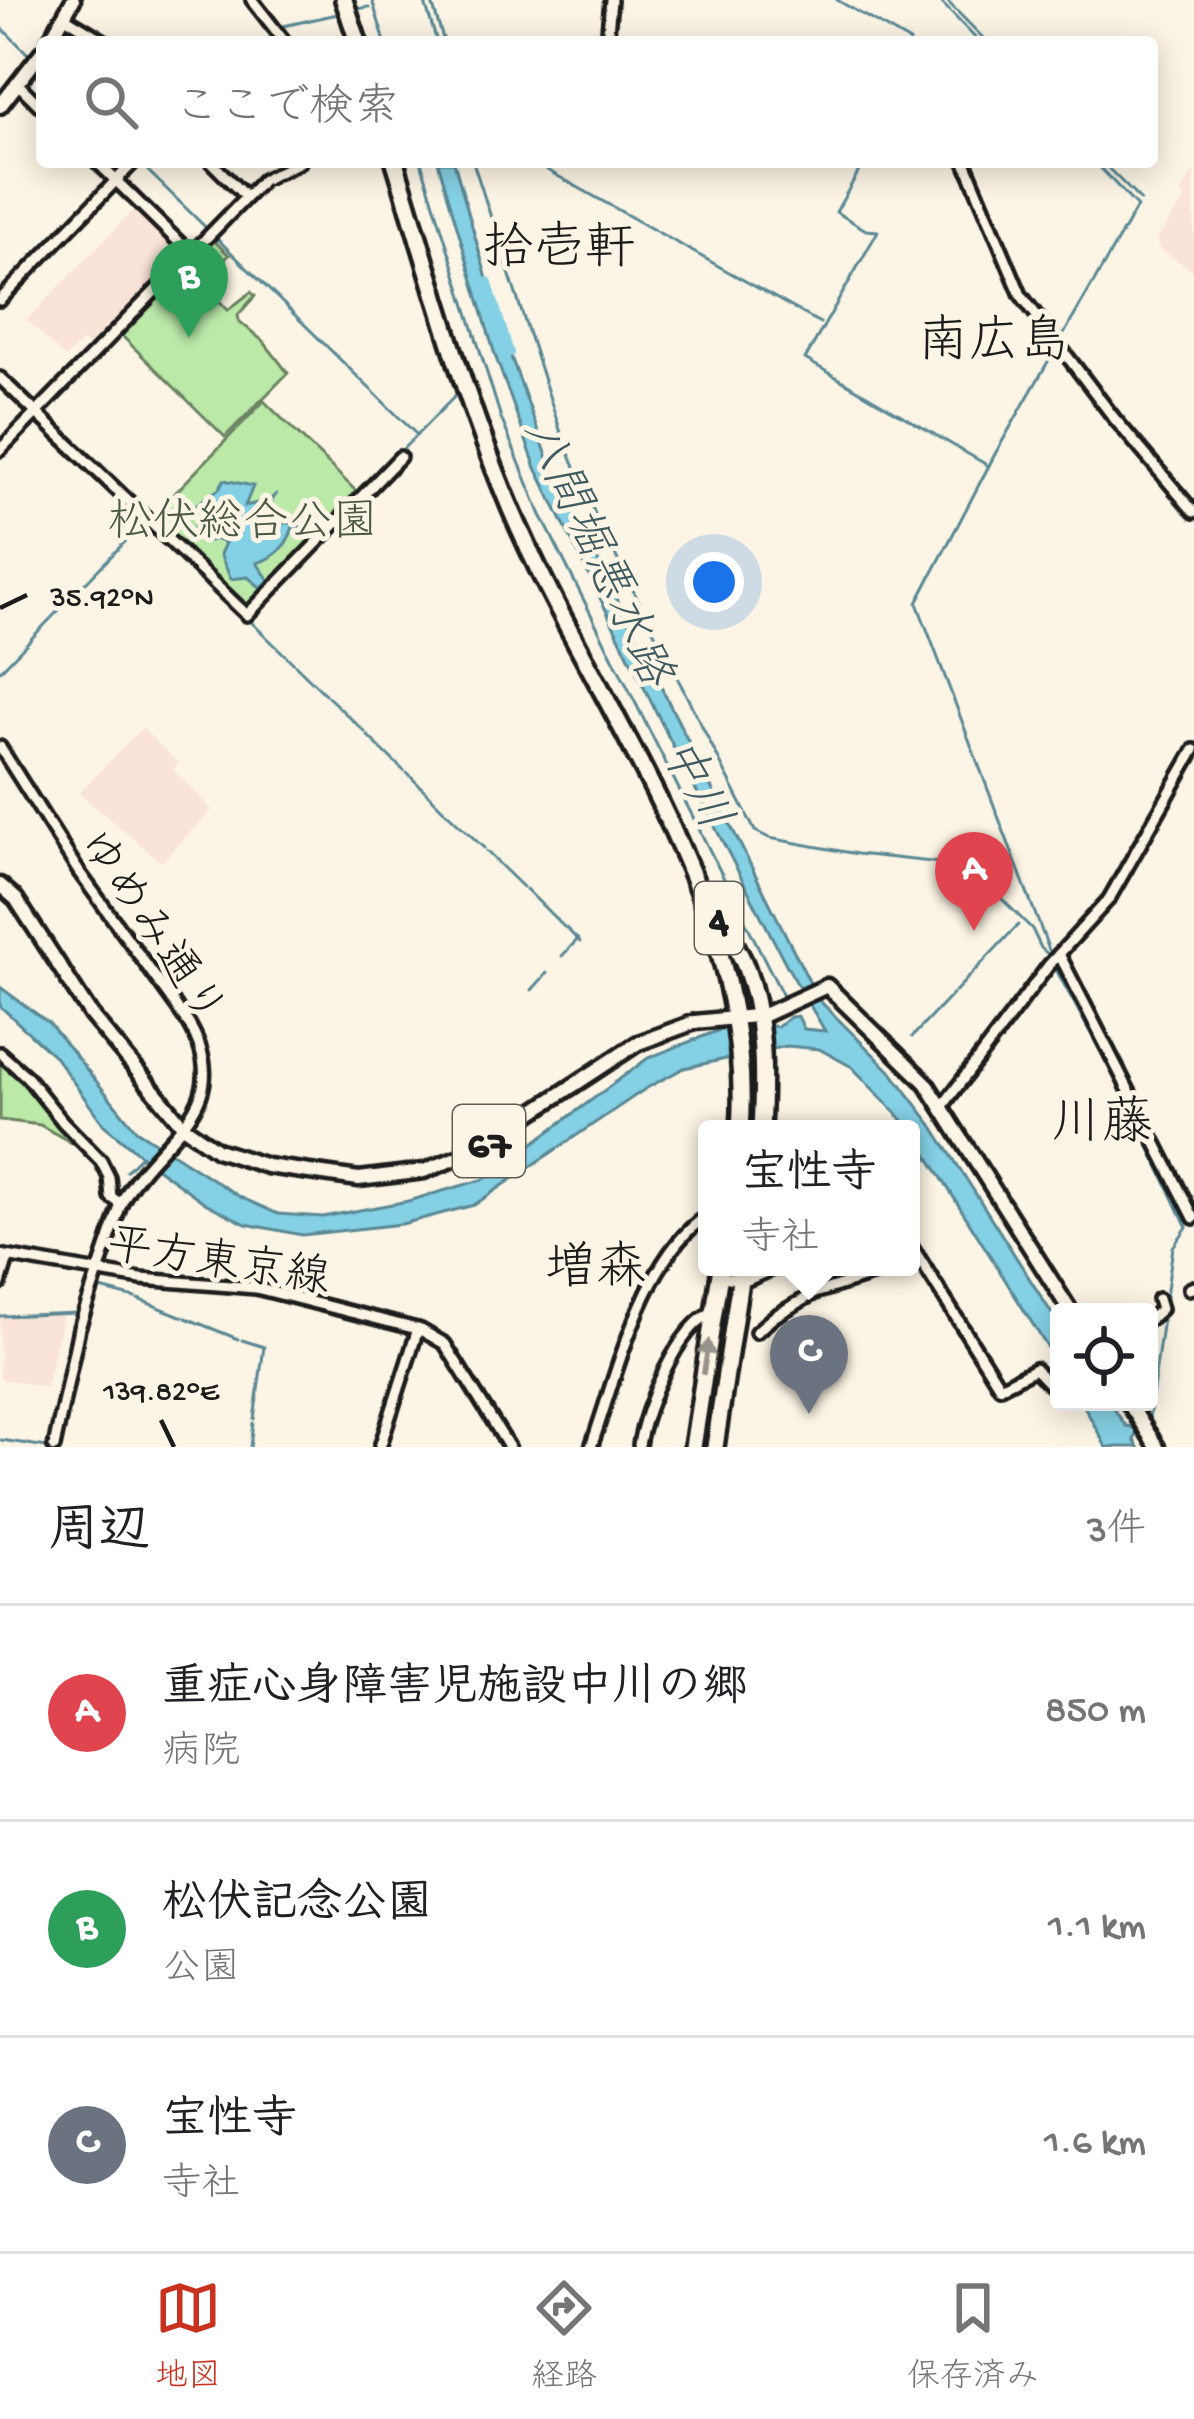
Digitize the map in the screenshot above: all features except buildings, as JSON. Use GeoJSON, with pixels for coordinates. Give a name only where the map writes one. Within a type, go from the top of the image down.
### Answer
{"type":"FeatureCollection","features":[{"type":"Feature","properties":{"kind":"highway"},"geometry":{"type":"LineString","coordinates":[[344,0],[356,36]]}},
{"type":"Feature","properties":{"kind":"highway","name":"4"},"geometry":{"type":"LineString","coordinates":[[396,168],[466,391],[510,506],[559,614],[742,958],[758,1018],[762,1120]]}},
{"type":"Feature","properties":{"kind":"highway","name":"4"},"geometry":{"type":"LineString","coordinates":[[667,820],[713,922],[736,1020],[740,1120]]}},
{"type":"Feature","properties":{"kind":"highway"},"geometry":{"type":"LineString","coordinates":[[693,1447],[720,1276]]}},
{"type":"Feature","properties":{"kind":"highway"},"geometry":{"type":"LineString","coordinates":[[712,1447],[741,1276]]}},
{"type":"Feature","properties":{"kind":"main road"},"geometry":{"type":"LineString","coordinates":[[56,36],[76,0]]}},
{"type":"Feature","properties":{"kind":"main road"},"geometry":{"type":"LineString","coordinates":[[55,36],[76,0]]}},
{"type":"Feature","properties":{"kind":"main road"},"geometry":{"type":"LineString","coordinates":[[0,110],[36,65]]}},
{"type":"Feature","properties":{"kind":"main road","name":"67"},"geometry":{"type":"LineString","coordinates":[[0,885],[16,899],[91,1015],[184,1127],[227,1155],[359,1179],[424,1171],[472,1152],[638,1043],[685,1024],[758,1018],[820,987],[830,988],[909,1063],[1065,1303]]}},
{"type":"Feature","properties":{"kind":"main road"},"geometry":{"type":"LineString","coordinates":[[1134,1411],[1157,1447]]}},
{"type":"Feature","properties":{"kind":"street"},"geometry":{"type":"LineString","coordinates":[[253,0],[280,36]]}},
{"type":"Feature","properties":{"kind":"street"},"geometry":{"type":"LineString","coordinates":[[608,36],[611,0]]}},
{"type":"Feature","properties":{"kind":"street"},"geometry":{"type":"LineString","coordinates":[[68,19],[96,36]]}},
{"type":"Feature","properties":{"kind":"street"},"geometry":{"type":"LineString","coordinates":[[20,86],[36,102]]}},
{"type":"Feature","properties":{"kind":"street"},"geometry":{"type":"LineString","coordinates":[[103,168],[191,254]]}},
{"type":"Feature","properties":{"kind":"street"},"geometry":{"type":"LineString","coordinates":[[0,300],[128,168]]}},
{"type":"Feature","properties":{"kind":"street"},"geometry":{"type":"LineString","coordinates":[[217,168],[246,197]]}},
{"type":"Feature","properties":{"kind":"street"},"geometry":{"type":"LineString","coordinates":[[0,450],[246,197],[269,175],[286,168]]}},
{"type":"Feature","properties":{"kind":"street"},"geometry":{"type":"LineString","coordinates":[[968,168],[1022,296],[1114,418],[1194,512]]}},
{"type":"Feature","properties":{"kind":"street"},"geometry":{"type":"LineString","coordinates":[[0,378],[248,615],[400,457]]}},
{"type":"Feature","properties":{"kind":"street","name":"ゆめみ通り"},"geometry":{"type":"LineString","coordinates":[[0,747],[71,862],[196,1037],[204,1064],[199,1103],[121,1204],[74,1346],[54,1447]]}},
{"type":"Feature","properties":{"kind":"street"},"geometry":{"type":"LineString","coordinates":[[941,1107],[1056,958],[1108,899],[1194,750]]}},
{"type":"Feature","properties":{"kind":"street"},"geometry":{"type":"LineString","coordinates":[[1056,958],[1194,1219]]}},
{"type":"Feature","properties":{"kind":"street"},"geometry":{"type":"LineString","coordinates":[[0,1053],[27,1076],[101,1160],[111,1197],[121,1204]]}},
{"type":"Feature","properties":{"kind":"street"},"geometry":{"type":"LineString","coordinates":[[591,1447],[608,1388],[654,1276],[674,1242],[698,1223]]}},
{"type":"Feature","properties":{"kind":"street"},"geometry":{"type":"LineString","coordinates":[[0,1284],[4,1257]]}},
{"type":"Feature","properties":{"kind":"street","name":"平方東京線"},"geometry":{"type":"LineString","coordinates":[[4,1257],[170,1282],[256,1288],[418,1329],[445,1344],[509,1447]]}},
{"type":"Feature","properties":{"kind":"street"},"geometry":{"type":"LineString","coordinates":[[920,1262],[1000,1387],[1036,1369],[1050,1385]]}},
{"type":"Feature","properties":{"kind":"street"},"geometry":{"type":"LineString","coordinates":[[757,1332],[815,1293],[869,1276]]}},
{"type":"Feature","properties":{"kind":"street"},"geometry":{"type":"LineString","coordinates":[[1158,1299],[1162,1306],[1158,1310]]}},
{"type":"Feature","properties":{"kind":"street"},"geometry":{"type":"LineString","coordinates":[[639,1445],[655,1387],[696,1323],[713,1312]]}},
{"type":"Feature","properties":{"kind":"street"},"geometry":{"type":"LineString","coordinates":[[380,1447],[418,1329]]}},
{"type":"Feature","properties":{"kind":"shaded area"},"geometry":{"type":"Polygon","coordinates":[[[1194,170],[1194,271],[1159,249],[1156,240],[1186,198],[1181,194],[1194,170]]]}},
{"type":"Feature","properties":{"kind":"shaded area"},"geometry":{"type":"Polygon","coordinates":[[[137,206],[184,253],[92,349],[83,341],[65,358],[27,320],[137,206]]]}},
{"type":"Feature","properties":{"kind":"shaded area"},"geometry":{"type":"Polygon","coordinates":[[[142,728],[178,763],[173,770],[212,810],[161,862],[79,793],[142,728]]]}},
{"type":"Feature","properties":{"kind":"shaded area"},"geometry":{"type":"Polygon","coordinates":[[[63,1314],[46,1387],[0,1379],[0,1317],[63,1314]]]}},
{"type":"Feature","properties":{"kind":"green space"},"geometry":{"type":"Polygon","coordinates":[[[210,237],[229,255],[202,283],[228,310],[251,292],[255,296],[238,315],[239,321],[264,342],[288,373],[225,437],[118,332],[210,237]]]}},
{"type":"Feature","properties":{"kind":"green space","name":"松伏総合公園"},"geometry":{"type":"Polygon","coordinates":[[[264,401],[359,494],[245,612],[150,519],[264,401]]]}},
{"type":"Feature","properties":{"kind":"green space"},"geometry":{"type":"Polygon","coordinates":[[[0,1055],[23,1075],[79,1147],[40,1125],[0,1120],[0,1055]]]}},
{"type":"Feature","properties":{"kind":"water"},"geometry":{"type":"Polygon","coordinates":[[[440,168],[456,168],[502,332],[550,464],[818,999],[893,1074],[932,1125],[1050,1311],[1050,1352],[920,1143],[920,1120],[902,1120],[852,1067],[819,1049],[787,1046],[684,1068],[645,1089],[474,1205],[402,1224],[302,1235],[246,1224],[205,1203],[151,1164],[104,1125],[56,1058],[0,1006],[0,987],[49,1023],[136,1130],[240,1197],[278,1214],[323,1217],[408,1201],[485,1179],[648,1058],[722,1029],[778,1026],[798,1016],[804,1029],[825,1031],[668,736],[536,468],[495,355],[440,168]]]}},
{"type":"Feature","properties":{"kind":"water"},"geometry":{"type":"Polygon","coordinates":[[[224,480],[253,486],[245,506],[270,500],[277,493],[271,502],[274,526],[285,522],[304,527],[293,527],[281,549],[257,563],[269,580],[261,588],[248,577],[231,579],[220,554],[225,543],[215,539],[201,543],[194,532],[197,504],[224,480]]]}},
{"type":"Feature","properties":{"kind":"water"},"geometry":{"type":"Polygon","coordinates":[[[1087,1411],[1115,1411],[1126,1426],[1138,1428],[1134,1440],[1138,1447],[1106,1447],[1087,1411]]]}},
{"type":"Feature","properties":{"kind":"waterway","name":"八間堀悪水路"},"geometry":{"type":"LineString","coordinates":[[372,0],[383,36]]}},
{"type":"Feature","properties":{"kind":"waterway"},"geometry":{"type":"LineString","coordinates":[[424,0],[435,36]]}},
{"type":"Feature","properties":{"kind":"waterway"},"geometry":{"type":"LineString","coordinates":[[431,0],[442,36]]}},
{"type":"Feature","properties":{"kind":"waterway"},"geometry":{"type":"LineString","coordinates":[[837,0],[900,36]]}},
{"type":"Feature","properties":{"kind":"waterway"},"geometry":{"type":"LineString","coordinates":[[939,0],[973,36]]}},
{"type":"Feature","properties":{"kind":"waterway"},"geometry":{"type":"LineString","coordinates":[[946,0],[981,36]]}},
{"type":"Feature","properties":{"kind":"waterway"},"geometry":{"type":"LineString","coordinates":[[356,9],[369,7]]}},
{"type":"Feature","properties":{"kind":"waterway"},"geometry":{"type":"LineString","coordinates":[[279,27],[342,13]]}},
{"type":"Feature","properties":{"kind":"waterway"},"geometry":{"type":"LineString","coordinates":[[0,26],[33,59]]}},
{"type":"Feature","properties":{"kind":"waterway"},"geometry":{"type":"LineString","coordinates":[[145,168],[417,435]]}},
{"type":"Feature","properties":{"kind":"waterway","name":"八間堀悪水路"},"geometry":{"type":"LineString","coordinates":[[423,168],[501,418],[540,513],[785,1000]]}},
{"type":"Feature","properties":{"kind":"waterway"},"geometry":{"type":"LineString","coordinates":[[475,168],[563,439],[598,521],[755,831],[769,838],[857,854],[969,866],[1032,929],[1050,956]]}},
{"type":"Feature","properties":{"kind":"waterway"},"geometry":{"type":"LineString","coordinates":[[546,168],[820,323]]}},
{"type":"Feature","properties":{"kind":"waterway"},"geometry":{"type":"LineString","coordinates":[[861,168],[836,212],[866,230],[878,231],[805,359],[987,465]]}},
{"type":"Feature","properties":{"kind":"waterway"},"geometry":{"type":"LineString","coordinates":[[1049,950],[917,603],[995,454],[1137,207],[1101,168]]}},
{"type":"Feature","properties":{"kind":"waterway"},"geometry":{"type":"LineString","coordinates":[[1108,168],[1141,201]]}},
{"type":"Feature","properties":{"kind":"waterway"},"geometry":{"type":"LineString","coordinates":[[975,197],[1018,302],[1040,327]]}},
{"type":"Feature","properties":{"kind":"waterway","name":"中川"},"geometry":{"type":"LineString","coordinates":[[488,281],[510,353]]}},
{"type":"Feature","properties":{"kind":"waterway"},"geometry":{"type":"LineString","coordinates":[[399,453],[459,392]]}},
{"type":"Feature","properties":{"kind":"waterway"},"geometry":{"type":"LineString","coordinates":[[0,671],[145,521]]}},
{"type":"Feature","properties":{"kind":"waterway"},"geometry":{"type":"LineString","coordinates":[[249,620],[285,655]]}},
{"type":"Feature","properties":{"kind":"waterway"},"geometry":{"type":"LineString","coordinates":[[287,657],[325,694]]}},
{"type":"Feature","properties":{"kind":"waterway"},"geometry":{"type":"LineString","coordinates":[[327,696],[365,732]]}},
{"type":"Feature","properties":{"kind":"waterway"},"geometry":{"type":"LineString","coordinates":[[367,735],[404,771]]}},
{"type":"Feature","properties":{"kind":"waterway"},"geometry":{"type":"LineString","coordinates":[[407,773],[444,810]]}},
{"type":"Feature","properties":{"kind":"waterway"},"geometry":{"type":"LineString","coordinates":[[446,812],[484,848]]}},
{"type":"Feature","properties":{"kind":"waterway"},"geometry":{"type":"LineString","coordinates":[[486,851],[523,887]]}},
{"type":"Feature","properties":{"kind":"waterway"},"geometry":{"type":"LineString","coordinates":[[526,889],[564,927]]}},
{"type":"Feature","properties":{"kind":"waterway"},"geometry":{"type":"LineString","coordinates":[[912,1037],[1018,925]]}},
{"type":"Feature","properties":{"kind":"waterway"},"geometry":{"type":"LineString","coordinates":[[566,928],[580,942]]}},
{"type":"Feature","properties":{"kind":"waterway"},"geometry":{"type":"LineString","coordinates":[[562,956],[578,939]]}},
{"type":"Feature","properties":{"kind":"waterway"},"geometry":{"type":"LineString","coordinates":[[1054,966],[1130,1106],[1187,1227],[1173,1247],[1149,1418]]}},
{"type":"Feature","properties":{"kind":"waterway"},"geometry":{"type":"LineString","coordinates":[[532,990],[547,973]]}},
{"type":"Feature","properties":{"kind":"waterway"},"geometry":{"type":"LineString","coordinates":[[126,1171],[142,1155]]}},
{"type":"Feature","properties":{"kind":"waterway"},"geometry":{"type":"LineString","coordinates":[[97,1288],[135,1298]]}},
{"type":"Feature","properties":{"kind":"waterway"},"geometry":{"type":"LineString","coordinates":[[138,1299],[183,1317]]}},
{"type":"Feature","properties":{"kind":"waterway"},"geometry":{"type":"LineString","coordinates":[[0,1316],[79,1313]]}},
{"type":"Feature","properties":{"kind":"waterway"},"geometry":{"type":"LineString","coordinates":[[186,1318],[238,1339]]}},
{"type":"Feature","properties":{"kind":"waterway"},"geometry":{"type":"LineString","coordinates":[[242,1340],[264,1347],[254,1419]]}},
{"type":"Feature","properties":{"kind":"waterway"},"geometry":{"type":"LineString","coordinates":[[250,1447],[253,1423]]}},
{"type":"Feature","properties":{"kind":"waterway"},"geometry":{"type":"LineString","coordinates":[[1,1440],[47,1447]]}},
{"type":"Feature","properties":{"kind":"place","name":"松伏記念公園"},"geometry":{"type":"Point","coordinates":[189,338]}},
{"type":"Feature","properties":{"kind":"place","name":"重症心身障害児施設中川の郷"},"geometry":{"type":"Point","coordinates":[974,931]}},
{"type":"Feature","properties":{"kind":"place","name":"宝性寺"},"geometry":{"type":"Point","coordinates":[809,1414]}},
{"type":"Feature","properties":{"kind":"district","name":"拾壱軒"},"geometry":{"type":"Point","coordinates":[559,244]}},
{"type":"Feature","properties":{"kind":"district","name":"南広島"},"geometry":{"type":"Point","coordinates":[994,337]}},
{"type":"Feature","properties":{"kind":"district","name":"川藤"},"geometry":{"type":"Point","coordinates":[1102,1119]}},
{"type":"Feature","properties":{"kind":"district","name":"増森"},"geometry":{"type":"Point","coordinates":[596,1264]}}]}
